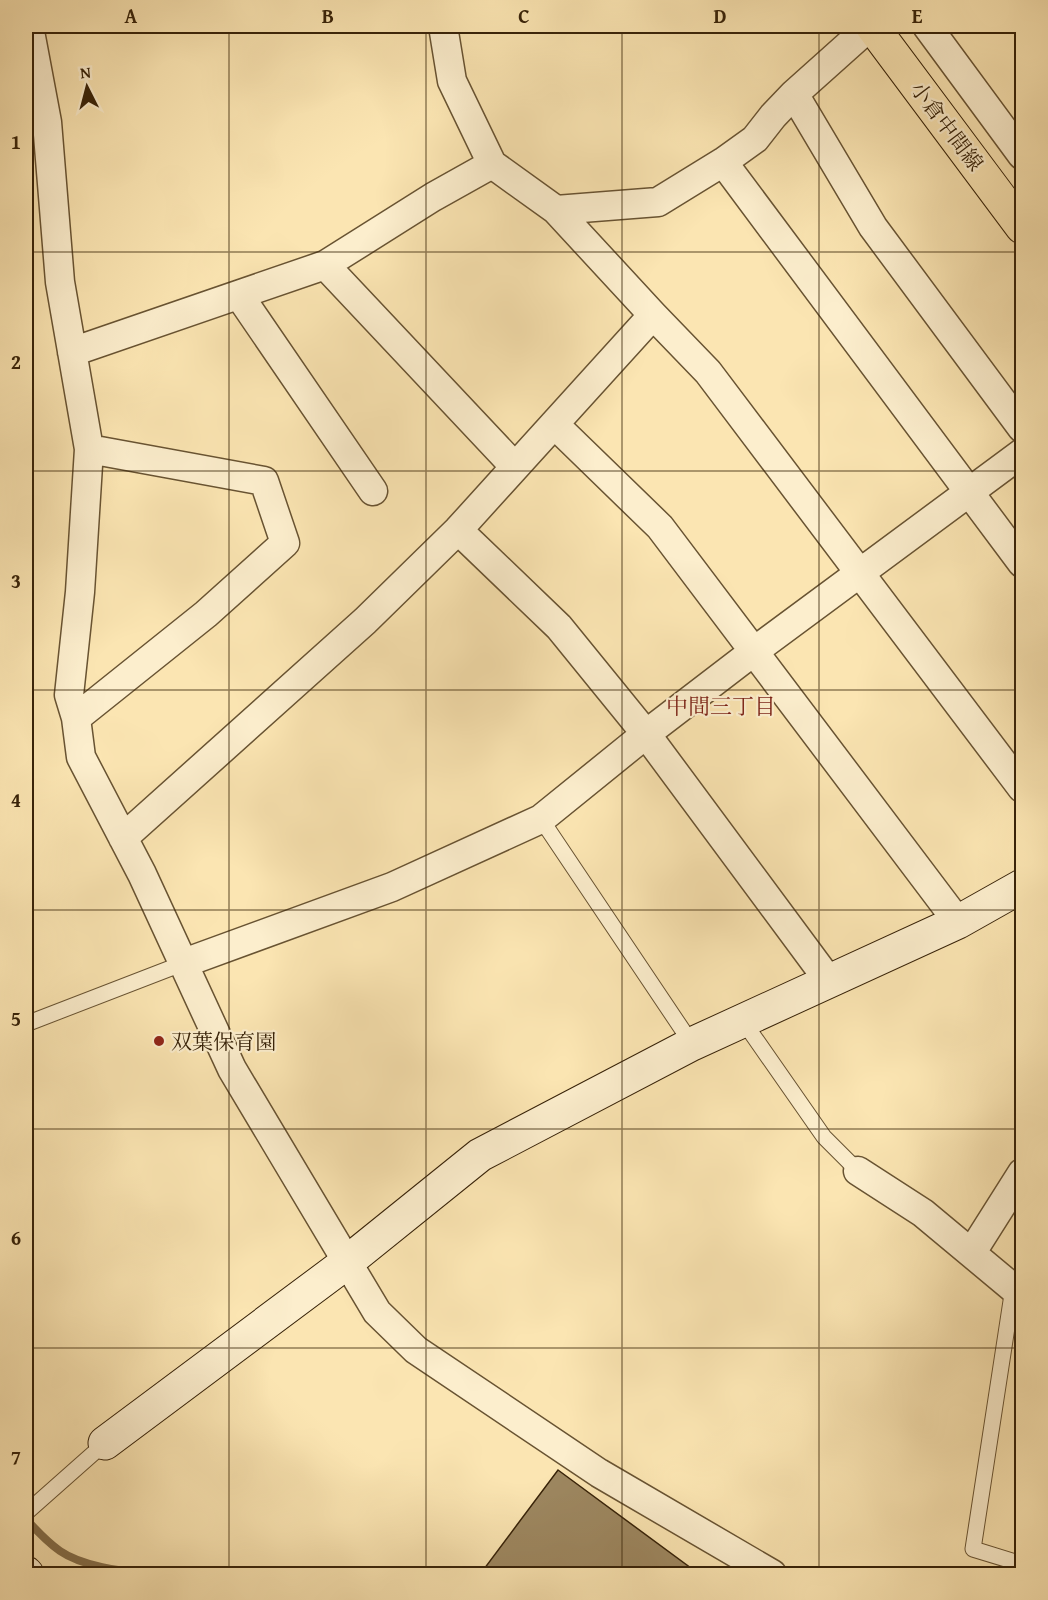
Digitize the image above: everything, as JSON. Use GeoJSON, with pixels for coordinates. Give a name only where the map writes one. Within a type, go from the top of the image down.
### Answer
{"type":"FeatureCollection","features":[{"type":"Feature","properties":{"kind":"main road","name":"小倉中間線"},"geometry":{"type":"LineString","coordinates":[[871,26],[1023,227]]}},
{"type":"Feature","properties":{"kind":"street"},"geometry":{"type":"LineString","coordinates":[[29,26],[47,122],[60,282],[89,449],[80,592],[69,695],[76,718],[81,757],[184,963],[232,1069],[377,1312],[416,1350],[598,1473],[772,1575]]}},
{"type":"Feature","properties":{"kind":"street"},"geometry":{"type":"LineString","coordinates":[[443,26],[452,81],[492,164],[556,210],[708,372],[1023,788]]}},
{"type":"Feature","properties":{"kind":"street"},"geometry":{"type":"LineString","coordinates":[[556,210],[658,202],[723,162],[755,139],[794,94],[871,26]]}},
{"type":"Feature","properties":{"kind":"street"},"geometry":{"type":"LineString","coordinates":[[927,26],[1023,155]]}},
{"type":"Feature","properties":{"kind":"street"},"geometry":{"type":"LineString","coordinates":[[794,94],[873,227],[1023,428]]}},
{"type":"Feature","properties":{"kind":"street"},"geometry":{"type":"LineString","coordinates":[[723,162],[1023,563]]}},
{"type":"Feature","properties":{"kind":"street"},"geometry":{"type":"LineString","coordinates":[[72,352],[325,265],[433,197],[492,164]]}},
{"type":"Feature","properties":{"kind":"street"},"geometry":{"type":"LineString","coordinates":[[325,265],[515,467]]}},
{"type":"Feature","properties":{"kind":"street"},"geometry":{"type":"LineString","coordinates":[[239,295],[373,491]]}},
{"type":"Feature","properties":{"kind":"street"},"geometry":{"type":"LineString","coordinates":[[123,838],[365,621],[458,530],[653,315]]}},
{"type":"Feature","properties":{"kind":"street"},"geometry":{"type":"LineString","coordinates":[[554,424],[660,527],[958,922]]}},
{"type":"Feature","properties":{"kind":"street"},"geometry":{"type":"LineString","coordinates":[[76,718],[206,614],[285,543],[264,481],[89,449]]}},
{"type":"Feature","properties":{"kind":"street"},"geometry":{"type":"LineString","coordinates":[[184,963],[392,887],[541,819],[753,652],[1023,453]]}},
{"type":"Feature","properties":{"kind":"street"},"geometry":{"type":"LineString","coordinates":[[458,530],[559,627],[646,734],[829,981]]}},
{"type":"Feature","properties":{"kind":"street"},"geometry":{"type":"LineString","coordinates":[[105,1443],[346,1263],[480,1155],[692,1044],[958,922],[1023,886]]}},
{"type":"Feature","properties":{"kind":"street"},"geometry":{"type":"LineString","coordinates":[[858,1171],[923,1213],[1018,1291]]}},
{"type":"Feature","properties":{"kind":"street"},"geometry":{"type":"LineString","coordinates":[[972,1252],[1023,1173]]}},
{"type":"Feature","properties":{"kind":"lane"},"geometry":{"type":"LineString","coordinates":[[541,819],[692,1044]]}},
{"type":"Feature","properties":{"kind":"lane"},"geometry":{"type":"LineString","coordinates":[[26,1024],[184,963]]}},
{"type":"Feature","properties":{"kind":"lane"},"geometry":{"type":"LineString","coordinates":[[742,1021],[824,1137],[858,1171]]}},
{"type":"Feature","properties":{"kind":"lane"},"geometry":{"type":"LineString","coordinates":[[1018,1291],[973,1549],[1023,1564]]}},
{"type":"Feature","properties":{"kind":"lane"},"geometry":{"type":"LineString","coordinates":[[26,1513],[105,1443]]}},
{"type":"Feature","properties":{"kind":"building"},"geometry":{"type":"Polygon","coordinates":[[[558,1470],[699,1574],[481,1573],[558,1470]]]}},
{"type":"Feature","properties":{"kind":"waterway"},"geometry":{"type":"LineString","coordinates":[[26,1519],[51,1544],[80,1561],[150,1574]]}},
{"type":"Feature","properties":{"kind":"place","name":"双葉保育園"},"geometry":{"type":"Point","coordinates":[159,1041]}},
{"type":"Feature","properties":{"kind":"district","name":"中間三丁目"},"geometry":{"type":"Point","coordinates":[721,706]}}]}
